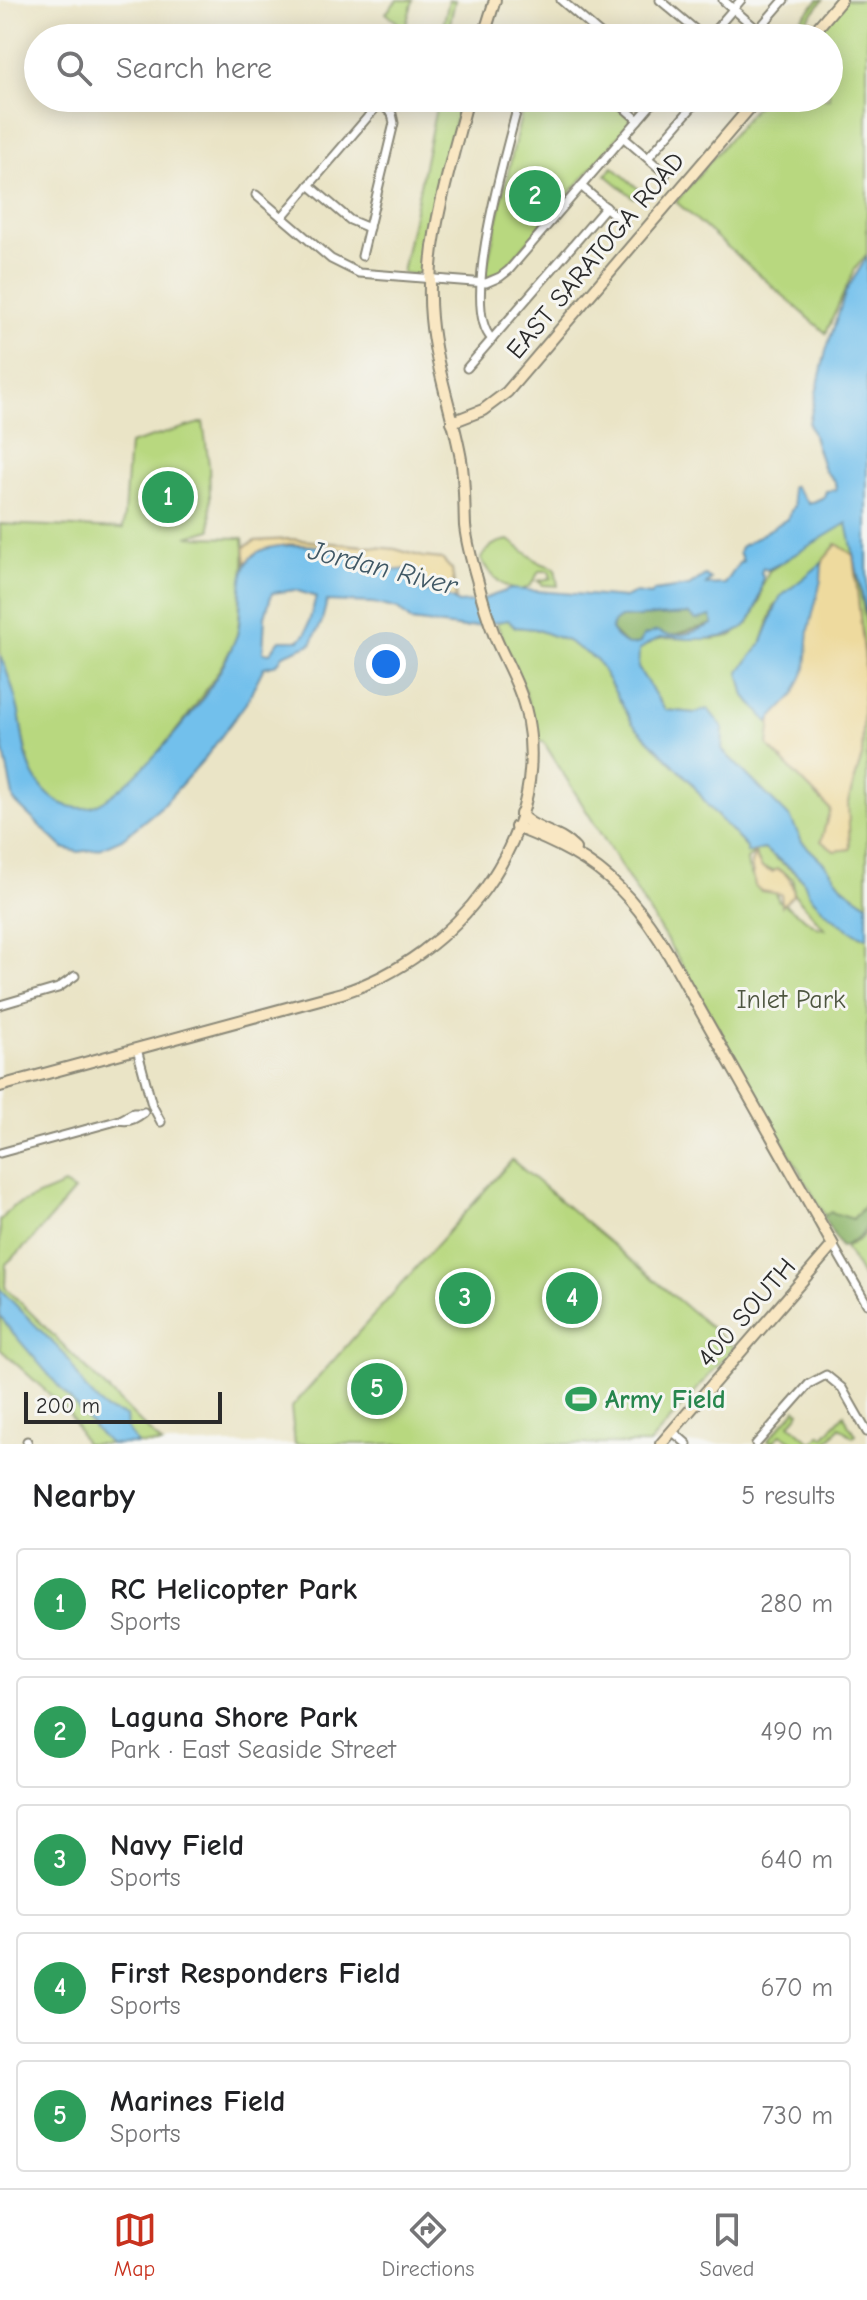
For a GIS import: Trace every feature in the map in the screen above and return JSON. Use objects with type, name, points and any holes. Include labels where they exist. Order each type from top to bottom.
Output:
[{"type":"main road","points":[[487,24],[495,0]]},
{"type":"main road","points":[[821,24],[841,0]]},
{"type":"main road","points":[[464,494],[441,401],[431,321],[430,279],[436,227],[465,112]]},
{"type":"main road","name":"EAST SARATOGA ROAD","points":[[452,422],[477,413],[507,392],[746,112]]},
{"type":"main road","points":[[0,1086],[342,993],[378,979],[404,966],[444,936],[471,908],[498,868],[521,814],[530,766],[527,719],[518,686],[491,626],[481,595],[466,533],[463,472],[438,365]]},
{"type":"main road","points":[[521,814],[529,823],[564,838],[619,888],[651,929],[833,1245]]},
{"type":"main road","points":[[516,827],[550,840],[584,859]]},
{"type":"main road","name":"400 SOUTH","points":[[668,1439],[833,1245]]},
{"type":"street","points":[[561,0],[589,24]]},
{"type":"street","points":[[660,0],[690,24]]},
{"type":"street","points":[[723,0],[751,24]]},
{"type":"street","points":[[720,24],[741,0]]},
{"type":"street","points":[[763,24],[784,0]]},
{"type":"street","points":[[282,217],[372,112]]},
{"type":"street","points":[[362,256],[394,123],[391,112]]},
{"type":"street","points":[[492,339],[484,328],[481,283],[490,218],[516,112]]},
{"type":"street","points":[[629,112],[638,120]]},
{"type":"street","points":[[256,195],[331,259],[346,268],[373,276],[481,283],[495,280],[509,270],[645,112]]},
{"type":"street","points":[[648,158],[688,112]]},
{"type":"street","points":[[623,137],[666,174]]},
{"type":"street","points":[[309,185],[350,220],[369,228]]},
{"type":"street","points":[[581,186],[624,223]]},
{"type":"street","points":[[467,368],[606,207]]},
{"type":"street","points":[[0,1005],[58,988],[75,976]]},
{"type":"street","points":[[137,1049],[154,1109],[161,1122]]},
{"type":"street","points":[[0,1153],[154,1109]]},
{"type":"street","points":[[833,1245],[867,1304]]},
{"type":"street","points":[[756,1444],[809,1384],[826,1375],[842,1388],[867,1432]]},
{"type":"street","points":[[668,1439],[687,1444]]},
{"type":"green space","points":[[397,0],[413,0],[406,24],[399,24],[386,13]]},
{"type":"green space","points":[[449,0],[455,0],[450,24],[443,24]]},
{"type":"green space","points":[[818,0],[823,0],[803,24],[797,24]]},
{"type":"green space","points":[[844,0],[867,0],[867,254],[854,270],[826,333],[676,202],[751,112],[843,112],[843,24],[824,24]]},
{"type":"green space","points":[[435,112],[457,112],[422,276],[402,273]]},
{"type":"green space","points":[[522,112],[624,112],[633,120],[502,272],[484,278]]},
{"type":"green space","points":[[613,167],[641,191],[634,198],[606,175]]},
{"type":"green space","points":[[203,422],[209,465],[211,530],[187,537],[243,538],[244,568],[237,634],[229,653],[195,706],[149,762],[104,802],[85,809],[65,805],[47,794],[34,775],[26,754],[16,702],[1,658],[0,524],[123,529],[129,444]]},
{"type":"green space","points":[[848,523],[867,629],[867,904],[844,888],[802,842],[791,819],[722,750],[723,728],[695,713],[665,710],[638,668],[638,650],[659,638],[713,639],[731,636],[749,623],[760,602],[769,571]],"holes":[[[836,544],[853,555],[865,662],[862,756],[848,802],[830,809],[768,746],[771,724],[745,696],[739,672],[761,644],[775,604],[822,563]]]},
{"type":"green space","points":[[509,540],[540,563],[555,568],[558,586],[543,585],[538,581],[551,578],[549,571],[539,571],[532,584],[521,590],[514,590],[494,577],[481,559],[492,545]]},
{"type":"green space","points":[[689,614],[711,616],[713,624],[633,646],[626,645],[611,630],[620,618]]},
{"type":"green space","name":"Inlet Park","points":[[508,620],[515,627],[535,629],[567,641],[597,660],[633,724],[691,782],[709,807],[747,848],[747,853],[754,854],[747,859],[749,871],[756,881],[776,892],[778,900],[817,927],[825,929],[794,894],[793,879],[785,873],[762,868],[755,854],[757,850],[764,849],[795,873],[860,936],[867,938],[867,1203],[837,1237],[689,976],[543,741],[537,743],[525,691],[496,622]]},
{"type":"green space","points":[[512,1160],[734,1347],[649,1444],[295,1444],[291,1408]]},
{"type":"green space","points":[[64,1185],[74,1191],[31,1241],[6,1264],[5,1287],[162,1444],[85,1444],[69,1412],[0,1349],[0,1221],[12,1207]]},
{"type":"green space","points":[[867,1203],[864,1232],[841,1247],[823,1217],[831,1212],[853,1219]]},
{"type":"green space","points":[[867,1231],[867,1285],[845,1247]]},
{"type":"green space","points":[[796,1409],[800,1412],[790,1424],[812,1443],[821,1434],[824,1437],[844,1414],[856,1434],[853,1437],[840,1427],[825,1444],[796,1444],[781,1434],[772,1443],[768,1440]]},
{"type":"sand","points":[[290,539],[395,549],[442,559],[452,570],[456,600],[415,588],[411,577],[379,569],[347,551],[289,544],[258,552],[246,563],[244,547],[255,541]]},
{"type":"sand","points":[[837,544],[853,555],[865,661],[862,756],[848,802],[850,849],[834,851],[821,841],[830,809],[768,746],[771,719],[824,559]]},
{"type":"sand","points":[[754,854],[762,868],[772,872],[778,869],[789,879],[794,894],[782,906],[781,894],[761,891],[755,886],[751,864]]},
{"type":"water","points":[[867,257],[867,619],[847,523],[777,565],[767,570],[763,568],[757,606],[745,626],[736,632],[709,639],[658,639],[639,650],[638,668],[665,710],[695,713],[708,709],[723,728],[722,750],[791,819],[802,842],[844,888],[867,904],[867,938],[826,912],[812,898],[799,876],[780,860],[764,849],[747,853],[747,848],[709,807],[691,782],[633,724],[597,660],[567,641],[535,629],[515,627],[508,620],[465,628],[411,621],[398,609],[373,603],[327,601],[311,644],[283,655],[277,664],[264,667],[246,703],[205,758],[162,806],[122,839],[99,849],[78,852],[63,848],[14,801],[0,732],[0,655],[19,713],[28,762],[39,784],[55,800],[68,806],[84,808],[96,805],[128,782],[162,748],[210,688],[237,635],[244,570],[248,561],[263,550],[287,545],[315,546],[350,553],[385,569],[411,568],[415,588],[458,603],[475,602],[511,589],[625,598],[635,593],[651,595],[654,591],[689,586],[705,575],[711,579],[706,585],[725,584],[743,561],[739,552],[741,547],[787,519],[794,505],[791,488],[794,486],[809,504],[824,497],[826,491],[836,490],[835,482],[824,470],[809,423],[826,351],[846,291]],"holes":[[[295,590],[316,597],[306,633],[300,640],[280,640],[270,653],[263,652],[265,616],[272,593]],[[689,614],[696,620],[711,616],[713,624],[678,635],[657,631],[643,636],[640,643],[631,645],[620,641],[611,630],[620,618]]]},
{"type":"water","points":[[822,563],[809,630],[806,668],[794,695],[768,722],[745,696],[739,672],[761,644],[780,597]]},
{"type":"water","points":[[0,1289],[66,1356],[85,1388],[101,1405],[106,1410],[126,1416],[127,1428],[137,1444],[110,1444],[102,1437],[7,1326],[0,1315]]},
{"type":"place","name":"Laguna Shore Park","points":[[535,196]]},
{"type":"place","name":"RC Helicopter Park","points":[[168,497]]},
{"type":"place","name":"Navy Field","points":[[465,1298]]},
{"type":"place","name":"First Responders Field","points":[[572,1298]]},
{"type":"place","name":"Marines Field","points":[[377,1389]]},
{"type":"place","name":"Army Field","points":[[581,1399]]},
{"type":"water label","name":"Jordan River","points":[[383,567]]}]
